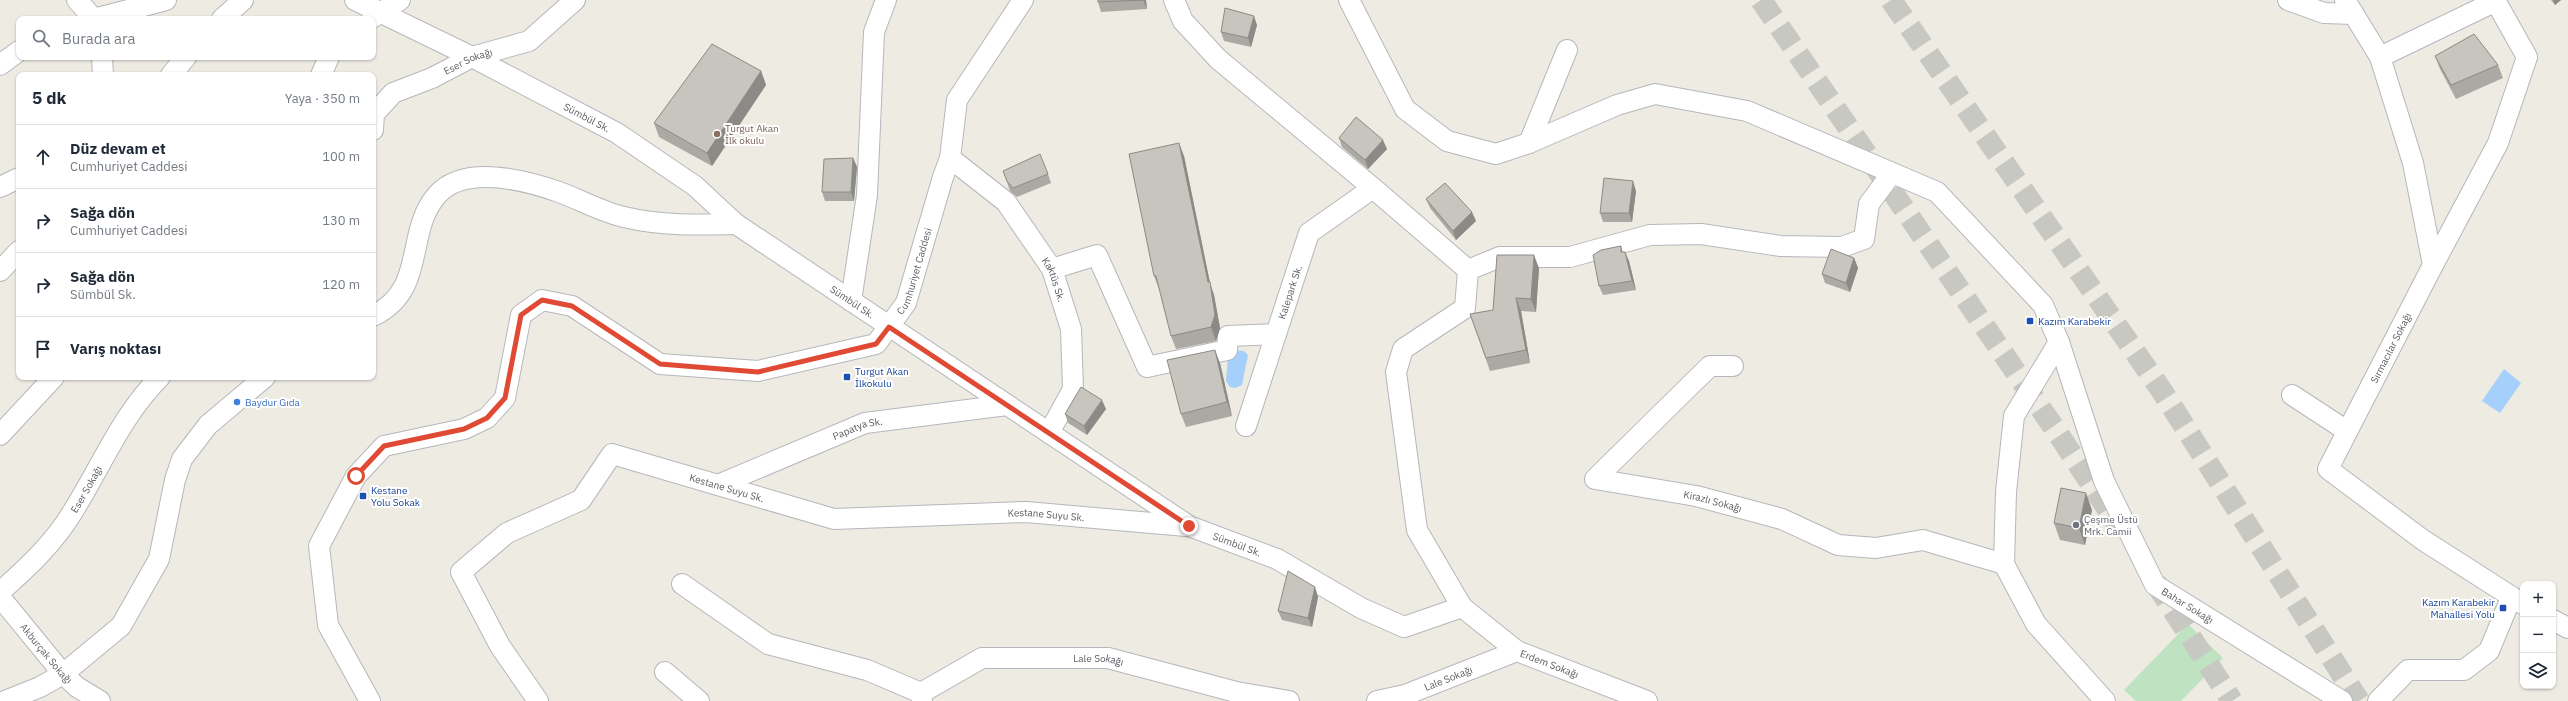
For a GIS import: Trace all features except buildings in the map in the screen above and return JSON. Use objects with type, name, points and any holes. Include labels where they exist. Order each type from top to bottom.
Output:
[{"type":"street","points":[[77,0],[91,16]]},
{"type":"street","points":[[97,16],[114,0]]},
{"type":"street","points":[[105,16],[166,0]]},
{"type":"street","points":[[225,16],[244,0]]},
{"type":"street","name":"Sümbül Sk.","points":[[355,0],[376,15],[472,57],[617,133],[695,186],[736,224],[1189,526],[1277,560],[1361,608],[1404,627],[1462,607]]},
{"type":"street","points":[[376,15],[400,0]]},
{"type":"street","name":"Eser Sokağı","points":[[376,112],[393,93],[432,78],[472,57],[529,41],[575,0]]},
{"type":"street","points":[[851,301],[867,195],[874,32],[886,0]]},
{"type":"street","name":"Cumhuriyet Caddesi","points":[[370,701],[328,625],[320,546],[356,476],[384,446],[464,429],[487,418],[505,398],[521,315],[542,300],[572,306],[660,364],[758,372],[876,344],[906,303],[950,158],[957,100],[1023,0]]},
{"type":"street","points":[[1174,0],[1183,21],[1218,59],[1373,188],[1468,270]]},
{"type":"street","name":"Bahar Sokağı","points":[[1349,0],[1405,109],[1446,141],[1496,154],[1529,143],[1617,104],[1655,94],[1746,111],[1937,192],[2043,305],[2059,342],[2104,481],[2155,586],[2342,701]]},
{"type":"street","points":[[2288,0],[2324,13],[2350,7],[2380,57],[2414,163],[2433,265]]},
{"type":"street","points":[[2380,57],[2495,1]]},
{"type":"street","name":"Sırmacılar Sokağı","points":[[2495,1],[2527,57],[2498,143],[2433,265],[2328,469],[2423,540],[2517,601]]},
{"type":"street","points":[[1529,143],[1567,50]]},
{"type":"street","points":[[0,65],[16,53]]},
{"type":"street","points":[[102,60],[103,72]]},
{"type":"street","points":[[174,72],[184,60]]},
{"type":"street","points":[[322,72],[328,60]]},
{"type":"street","name":"Kaktüs Sk.","points":[[950,158],[1006,202],[1052,269],[1071,329],[1073,389],[1049,433]]},
{"type":"street","points":[[1468,270],[1500,257],[1570,257],[1650,235],[1701,234],[1782,246],[1842,247],[1864,239],[1868,204],[1892,173]]},
{"type":"street","points":[[376,315],[386,310],[409,281],[425,216],[436,196],[450,184],[468,178],[502,177],[558,192],[624,217],[678,225],[736,224]]},
{"type":"street","points":[[0,187],[16,179]]},
{"type":"street","name":"Kalepark Sk.","points":[[1246,426],[1309,233],[1373,188]]},
{"type":"street","points":[[0,271],[16,254]]},
{"type":"street","points":[[1052,269],[1097,255],[1147,367],[1227,350],[1228,336],[1276,334]]},
{"type":"street","points":[[1462,607],[1416,530],[1396,372],[1403,349],[1465,308],[1468,270]]},
{"type":"street","points":[[2059,342],[2014,416],[2006,492],[2004,564],[2036,624],[2105,701]]},
{"type":"street","name":"Kirazlı Sokağı","points":[[1733,366],[1710,366],[1595,479],[1696,496],[1782,519],[1838,545],[1876,548],[1923,540],[2004,564]]},
{"type":"street","points":[[0,434],[51,380]]},
{"type":"street","name":"Eser Sokağı","points":[[0,592],[39,557],[67,520],[116,433],[158,380]]},
{"type":"street","points":[[5,701],[40,687],[63,674],[121,626],[159,559],[175,480],[182,459],[208,425],[262,380]]},
{"type":"street","points":[[2292,395],[2348,431]]},
{"type":"street","name":"Papatya Sk.","points":[[718,485],[865,423],[1007,405]]},
{"type":"street","name":"Kestane Suyu Sk.","points":[[538,701],[500,646],[461,572],[507,533],[581,500],[612,454],[834,520],[1026,512],[1189,526]]},
{"type":"street","points":[[682,584],[768,644],[867,670],[921,697]]},
{"type":"street","name":"Akburçak Sokağı","points":[[0,597],[63,674],[76,687],[100,701]]},
{"type":"street","points":[[2378,701],[2408,670],[2464,670],[2489,651],[2517,601]]},
{"type":"street","name":"Erdem Sokağı","points":[[1462,607],[1517,651],[1647,701]]},
{"type":"street","points":[[2556,622],[2568,628]]},
{"type":"street","name":"Lale Sokağı","points":[[1377,701],[1405,695],[1517,651]]},
{"type":"street","name":"Lale Sokağı","points":[[921,697],[982,658],[1108,658],[1236,692],[1289,701]]},
{"type":"street","points":[[665,672],[699,701]]},
{"type":"green space","points":[[2188,624],[2223,658],[2181,701],[2136,701],[2124,690]]},
{"type":"water","points":[[1235,350],[1244,351],[1248,355],[1242,385],[1235,388],[1230,387],[1226,381],[1228,358]]},
{"type":"water","points":[[2504,369],[2521,383],[2500,413],[2482,401]]},
{"type":"tunnel","points":[[1761,0],[2063,441],[2120,528]]},
{"type":"tunnel","points":[[1891,0],[2162,391],[2359,701]]},
{"type":"tunnel","points":[[2155,582],[2232,701]]},
{"type":"place","name":"Turgut Akan İlk okulu","points":[[717,134]]},
{"type":"place","name":"Kazım Karabekir","points":[[2030,321]]},
{"type":"place","name":"Turgut Akan İlkokulu","points":[[847,377]]},
{"type":"place","name":"Baydur Gıda","points":[[237,402]]},
{"type":"place","name":"Kestane Yolu Sokak","points":[[363,496]]},
{"type":"place","name":"Çeşme Üstü Mrk. Camii","points":[[2076,525]]},
{"type":"place","name":"Kazım Karabekir Mahallesi Yolu","points":[[2503,608]]},
{"type":"route","points":[[356,476],[384,446],[464,429],[487,418],[505,398],[510,363],[521,315],[542,300],[572,306],[660,364],[758,372],[876,344],[889,327],[1189,526]]}]
